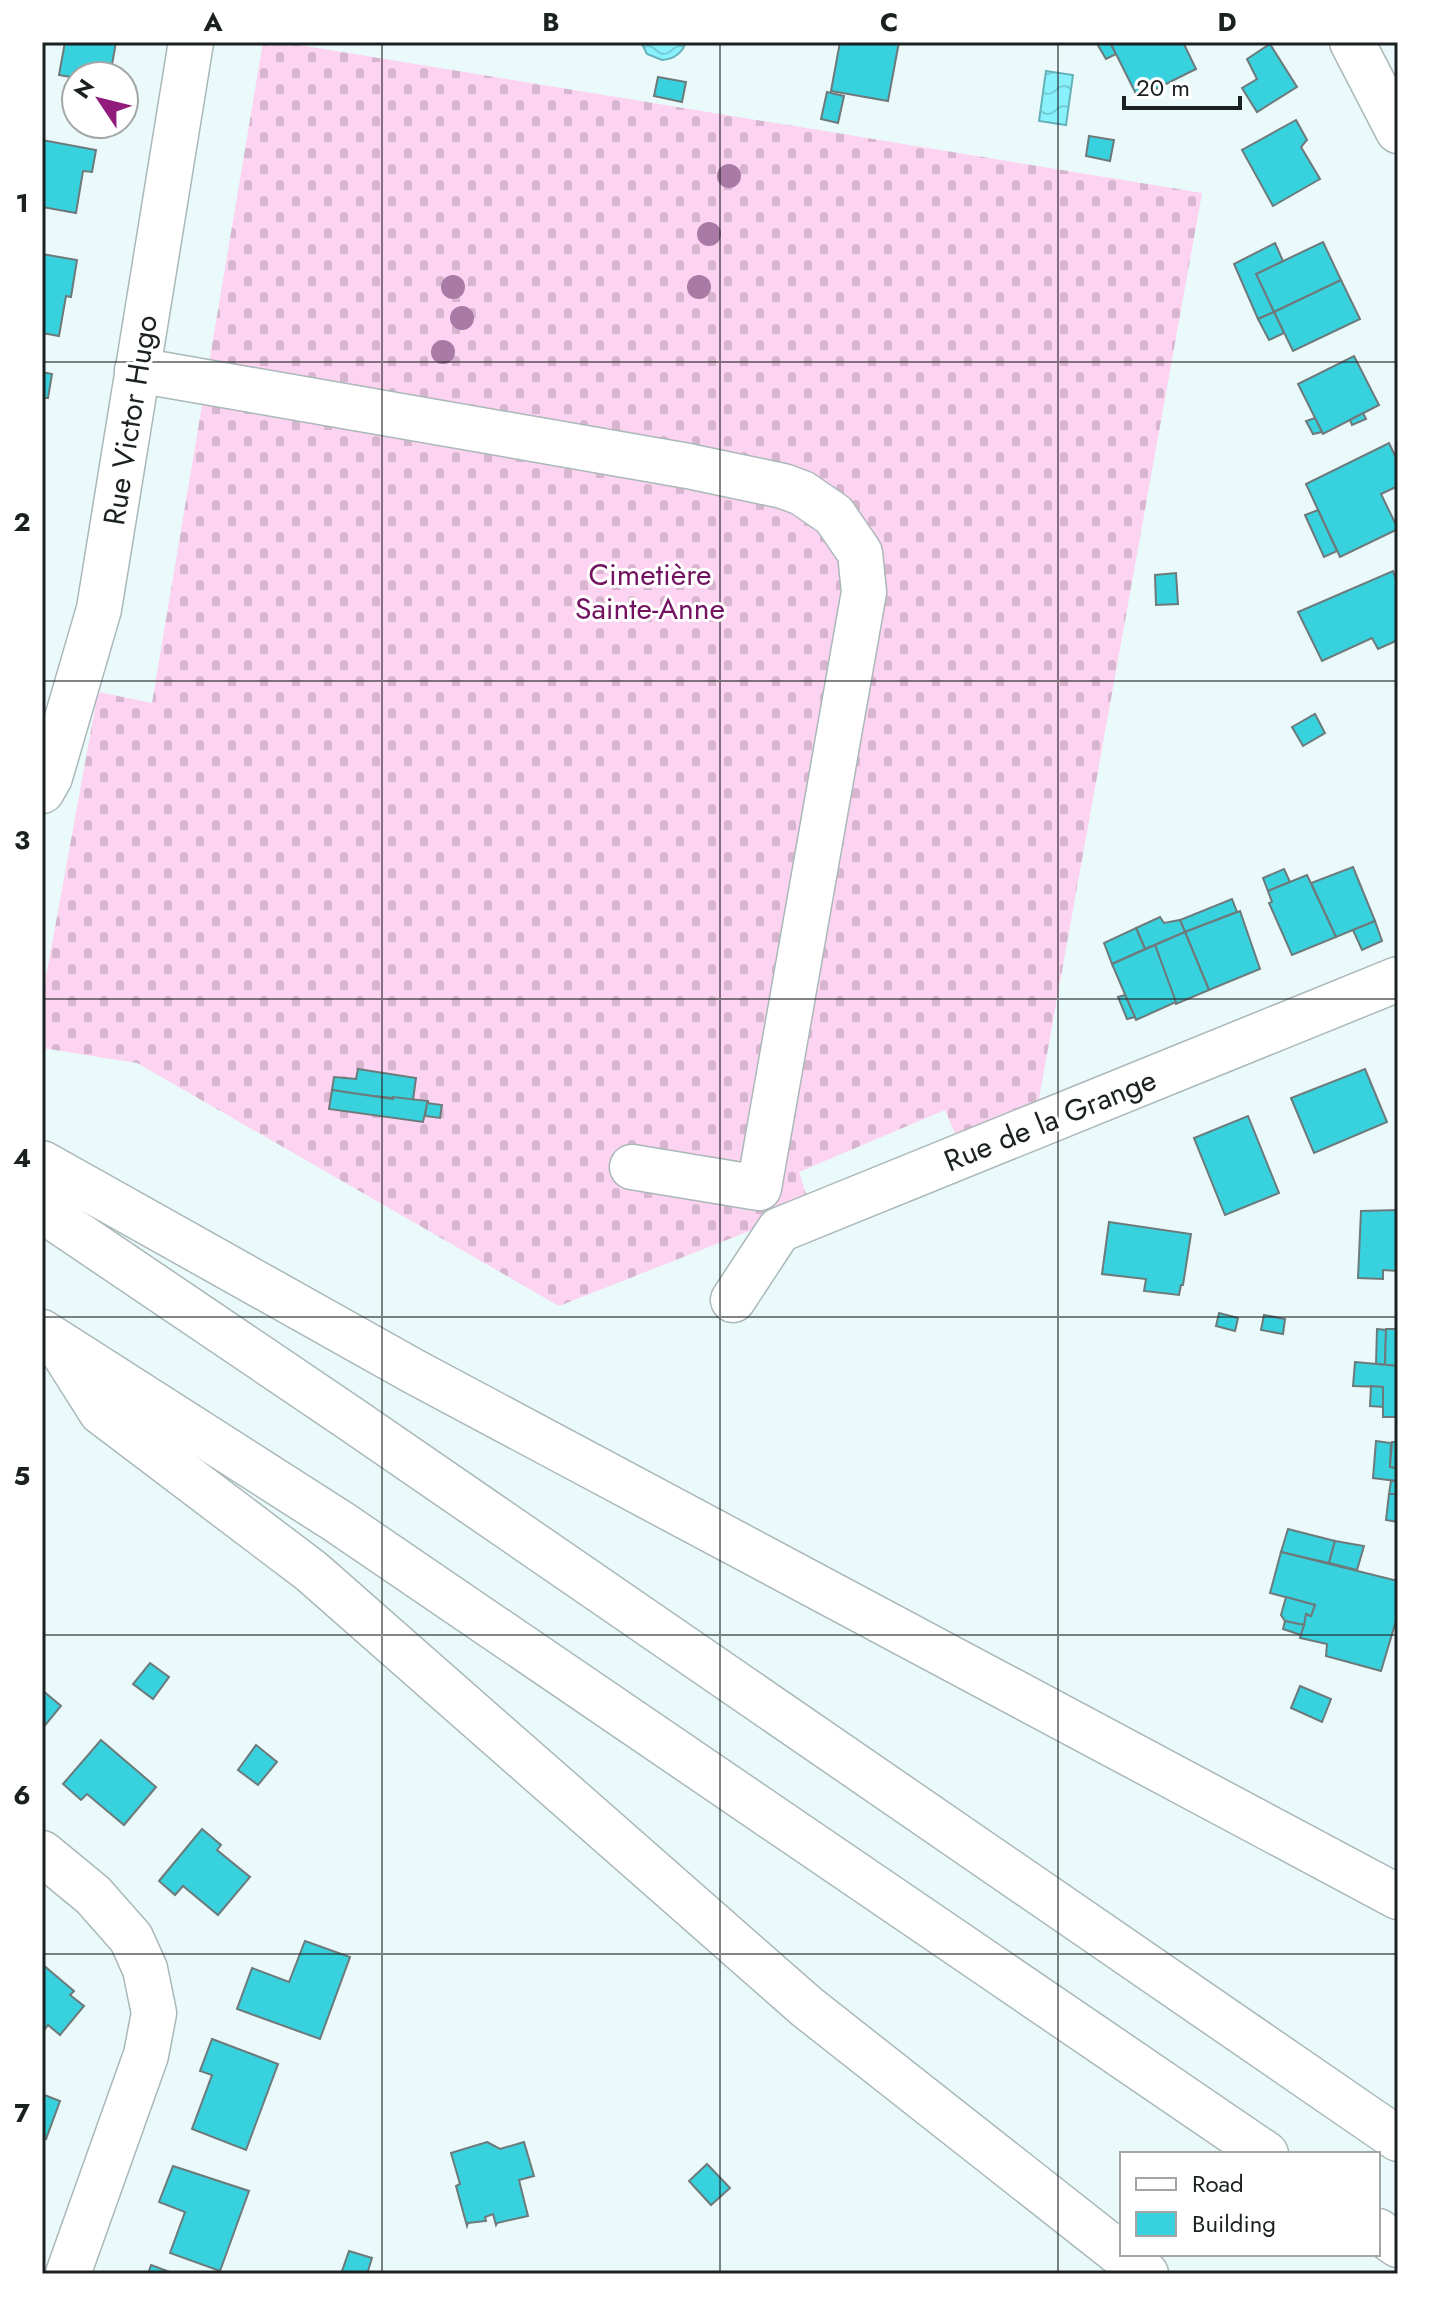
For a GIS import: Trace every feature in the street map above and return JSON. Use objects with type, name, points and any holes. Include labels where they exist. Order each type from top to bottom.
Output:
[{"type":"main road","name":"Rue Victor Hugo","points":[[42,791],[50,777],[99,609],[191,42]]},
{"type":"main road","points":[[1352,42],[1398,131]]},
{"type":"main road","points":[[137,370],[715,471],[783,486],[802,493],[834,515],[860,553],[864,592],[759,1188],[779,1230],[733,1300]]},
{"type":"main road","name":"Rue de la Grange","points":[[779,1230],[1398,979]]},
{"type":"main road","points":[[42,1163],[413,1371],[1398,1896]]},
{"type":"main road","points":[[632,1167],[759,1188]]},
{"type":"main road","points":[[42,1210],[1398,2139]]},
{"type":"main road","points":[[49,1336],[339,1522],[1263,2152]]},
{"type":"main road","points":[[49,1336],[101,1412],[311,1571],[807,2007],[1120,2254]]},
{"type":"main road","points":[[42,1853],[93,1895],[131,1938],[148,1978],[154,2013],[146,2055],[68,2274]]},
{"type":"main road","points":[[1380,2232],[1398,2245]]},
{"type":"main road","points":[[1123,2256],[1146,2274]]},
{"type":"green space","name":"Cimetière Sainte-Anne","points":[[263,42],[281,42],[1202,193],[1038,1104],[956,1136],[945,1110],[799,1172],[810,1207],[559,1306],[137,1063],[42,1048],[42,999],[98,692],[152,703]]},
{"type":"water","points":[[641,42],[686,42],[677,55],[662,60],[647,54]]},
{"type":"water","points":[[1046,71],[1073,75],[1066,125],[1039,121]]},
{"type":"building","points":[[65,42],[116,42],[113,60],[62,60]]},
{"type":"building","points":[[840,42],[899,42],[888,101],[831,91]]},
{"type":"building","points":[[1096,42],[1110,42],[1116,54],[1106,59]]},
{"type":"building","points":[[1110,42],[1183,42],[1196,69],[1138,98]]},
{"type":"building","points":[[1270,44],[1297,87],[1257,112],[1242,88],[1257,79],[1247,59]]},
{"type":"building","points":[[658,77],[686,82],[682,102],[654,96]]},
{"type":"building","points":[[827,92],[844,96],[838,123],[821,119]]},
{"type":"building","points":[[1296,120],[1307,140],[1301,147],[1320,179],[1273,206],[1242,150]]},
{"type":"building","points":[[1089,136],[1114,140],[1110,161],[1086,156]]},
{"type":"building","points":[[42,140],[96,150],[92,172],[83,171],[76,213],[42,207]]},
{"type":"building","points":[[1323,242],[1341,280],[1274,312],[1256,274]]},
{"type":"building","points":[[1275,243],[1283,261],[1256,274],[1274,312],[1258,319],[1234,264]]},
{"type":"building","points":[[42,254],[77,260],[71,297],[66,296],[59,336],[42,333]]},
{"type":"building","points":[[1341,280],[1360,319],[1293,351],[1274,312]]},
{"type":"building","points":[[1274,312],[1284,333],[1269,340],[1258,319]]},
{"type":"building","points":[[1354,356],[1379,405],[1323,434],[1298,384]]},
{"type":"building","points":[[42,372],[52,374],[48,398],[42,398]]},
{"type":"building","points":[[1363,413],[1366,419],[1352,425],[1350,420]]},
{"type":"building","points":[[1315,418],[1322,432],[1313,434],[1306,421]]},
{"type":"building","points":[[1389,443],[1398,462],[1398,486],[1381,494],[1398,529],[1340,557],[1306,484]]},
{"type":"building","points":[[1318,510],[1337,551],[1324,557],[1305,515]]},
{"type":"building","points":[[1393,571],[1398,585],[1398,640],[1378,649],[1372,638],[1322,661],[1298,612]]},
{"type":"building","points":[[1176,573],[1178,604],[1156,605],[1155,575]]},
{"type":"building","points":[[1315,714],[1325,733],[1303,746],[1292,727]]},
{"type":"building","points":[[1353,867],[1375,921],[1336,937],[1311,883]]},
{"type":"building","points":[[1284,869],[1290,882],[1268,891],[1263,878]]},
{"type":"building","points":[[1307,875],[1336,937],[1292,955],[1269,903],[1272,902],[1268,891]]},
{"type":"building","points":[[1232,899],[1237,912],[1185,932],[1180,920]]},
{"type":"building","points":[[1240,911],[1260,969],[1209,990],[1185,932]]},
{"type":"building","points":[[1160,917],[1164,923],[1180,920],[1185,932],[1145,949],[1136,928]]},
{"type":"building","points":[[1375,921],[1382,941],[1362,950],[1353,930]]},
{"type":"building","points":[[1136,928],[1145,949],[1112,964],[1104,943]]},
{"type":"building","points":[[1185,932],[1209,990],[1176,1004],[1155,945]]},
{"type":"building","points":[[1155,945],[1176,1002],[1136,1020],[1112,964]]},
{"type":"building","points":[[1125,995],[1135,1017],[1127,1019],[1118,997]]},
{"type":"building","points":[[358,1069],[416,1078],[413,1100],[332,1090],[334,1077],[356,1079]]},
{"type":"building","points":[[1365,1069],[1387,1122],[1314,1153],[1291,1098]]},
{"type":"building","points":[[332,1090],[428,1101],[423,1122],[329,1109]]},
{"type":"building","points":[[427,1103],[442,1105],[440,1118],[425,1116]]},
{"type":"building","points":[[1248,1116],[1279,1193],[1225,1215],[1194,1138]]},
{"type":"building","points":[[1398,1210],[1398,1271],[1383,1270],[1383,1279],[1358,1278],[1361,1211]]},
{"type":"building","points":[[1109,1222],[1191,1234],[1179,1295],[1144,1291],[1146,1279],[1102,1274]]},
{"type":"building","points":[[1219,1313],[1238,1318],[1235,1331],[1216,1326]]},
{"type":"building","points":[[1264,1315],[1285,1319],[1283,1334],[1261,1330]]},
{"type":"building","points":[[1377,1329],[1386,1330],[1385,1365],[1376,1364]]},
{"type":"building","points":[[1386,1329],[1398,1329],[1398,1366],[1385,1365]]},
{"type":"building","points":[[1355,1362],[1398,1366],[1398,1417],[1383,1417],[1383,1387],[1353,1386]]},
{"type":"building","points":[[1371,1386],[1383,1387],[1383,1407],[1370,1406]]},
{"type":"building","points":[[1376,1441],[1391,1443],[1390,1467],[1398,1468],[1398,1481],[1373,1478]]},
{"type":"building","points":[[1392,1442],[1398,1442],[1398,1468],[1390,1467]]},
{"type":"building","points":[[1391,1481],[1398,1481],[1398,1494],[1389,1494]]},
{"type":"building","points":[[1389,1494],[1398,1494],[1398,1522],[1386,1520]]},
{"type":"building","points":[[1288,1529],[1335,1541],[1329,1563],[1281,1552]]},
{"type":"building","points":[[1335,1541],[1364,1546],[1357,1570],[1329,1563]]},
{"type":"building","points":[[1281,1552],[1398,1581],[1398,1614],[1381,1671],[1326,1656],[1327,1644],[1300,1638],[1306,1614],[1311,1616],[1315,1605],[1270,1593]]},
{"type":"building","points":[[1286,1597],[1315,1605],[1311,1616],[1306,1614],[1304,1625],[1285,1621],[1281,1615]]},
{"type":"building","points":[[1285,1621],[1304,1625],[1301,1635],[1283,1629]]},
{"type":"building","points":[[150,1663],[169,1677],[153,1699],[133,1684]]},
{"type":"building","points":[[1300,1686],[1331,1699],[1322,1722],[1291,1708]]},
{"type":"building","points":[[42,1690],[61,1706],[42,1729]]},
{"type":"building","points":[[101,1740],[156,1787],[124,1825],[87,1794],[81,1800],[63,1784]]},
{"type":"building","points":[[256,1745],[277,1762],[258,1785],[238,1770]]},
{"type":"building","points":[[202,1829],[221,1845],[217,1850],[250,1877],[218,1915],[183,1886],[175,1895],[159,1881]]},
{"type":"building","points":[[305,1941],[350,1957],[320,2039],[237,2009],[252,1968],[289,1982]]},
{"type":"building","points":[[42,1964],[74,1991],[70,1995],[84,2006],[60,2035],[48,2025],[45,2029],[42,2027]]},
{"type":"building","points":[[212,2039],[278,2064],[246,2150],[192,2129],[212,2075],[200,2071]]},
{"type":"building","points":[[42,2094],[60,2101],[46,2139],[42,2138]]},
{"type":"building","points":[[487,2142],[500,2149],[524,2142],[534,2176],[519,2180],[528,2216],[496,2225],[493,2214],[485,2217],[486,2221],[468,2223],[467,2226],[451,2153]]},
{"type":"building","points":[[707,2164],[730,2188],[711,2205],[689,2181]]},
{"type":"building","points":[[173,2166],[249,2191],[220,2271],[170,2253],[185,2212],[159,2202]]},
{"type":"building","points":[[349,2251],[372,2258],[367,2274],[341,2274]]},
{"type":"building","points":[[151,2265],[175,2274],[148,2274]]}]
